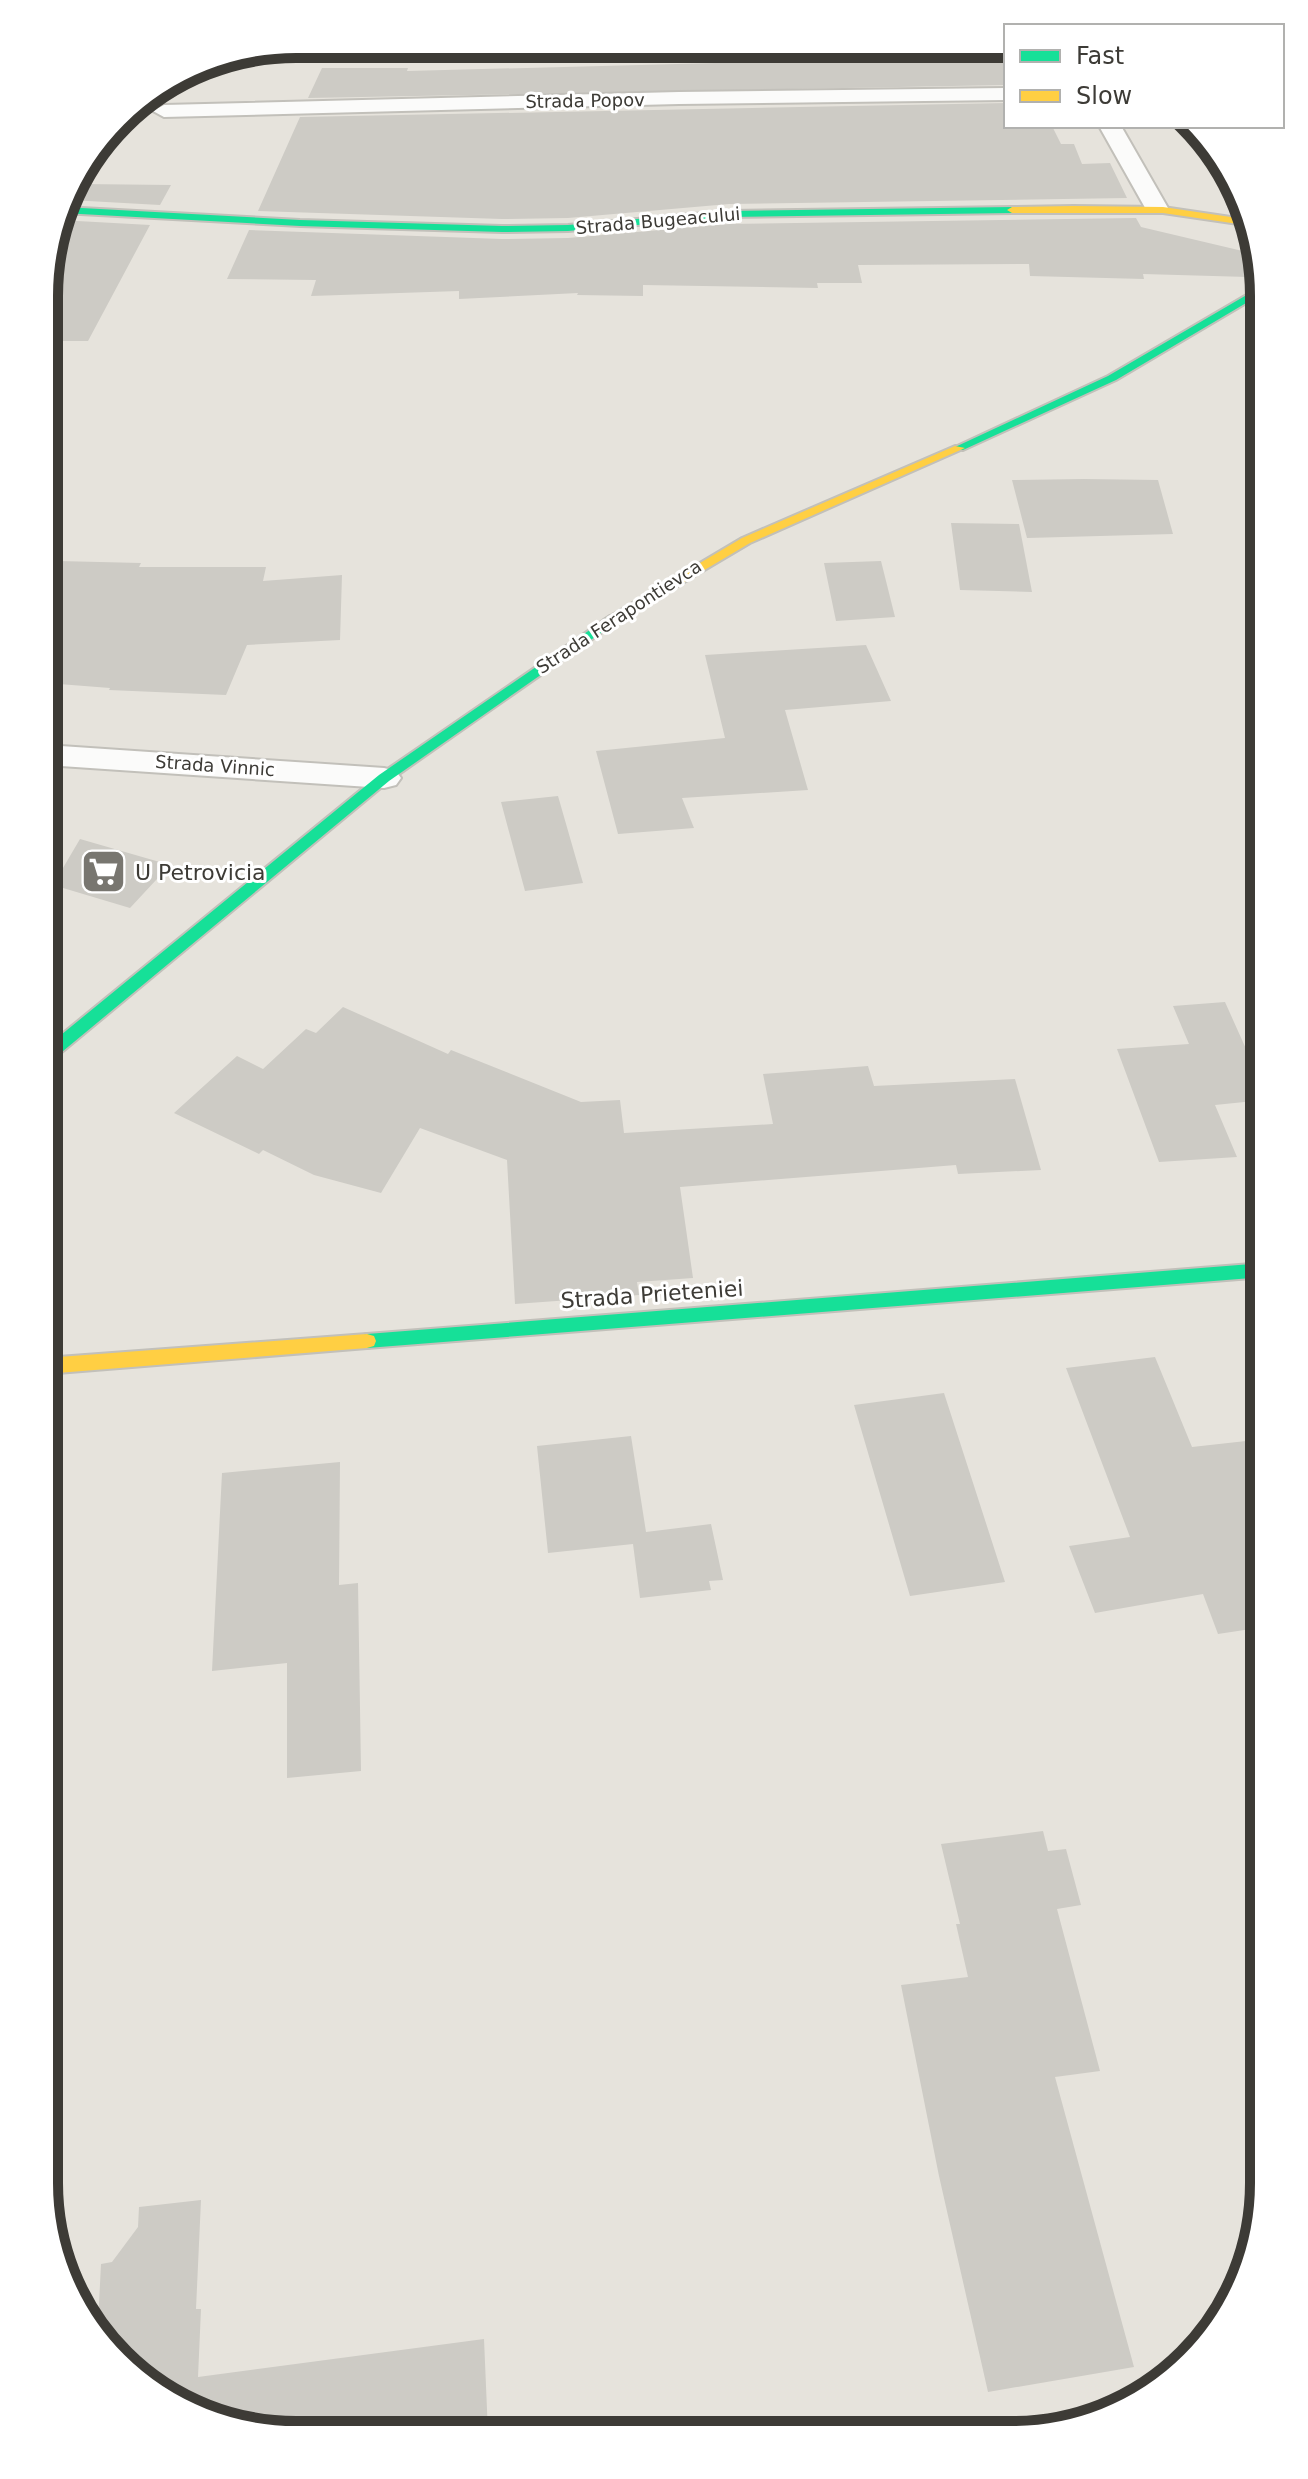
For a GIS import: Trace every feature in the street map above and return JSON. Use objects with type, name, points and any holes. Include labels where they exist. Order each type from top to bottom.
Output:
[{"type":"street","name":"Strada Popov","points":[[164,111],[679,98],[1004,94]]},
{"type":"street","points":[[1111,128],[1156,208]]},
{"type":"street","name":"Strada Bugeacului","points":[[74,211],[300,223],[514,229],[580,227],[729,214],[1156,208],[1211,213],[1237,219]]},
{"type":"street","name":"Strada Ferapontievca","points":[[58,1046],[384,778],[592,631],[710,560],[792,518],[881,484],[1112,378],[1250,297]]},
{"type":"street","name":"Strada Vinnic","points":[[58,756],[384,778]]},
{"type":"street","name":"Strada Prieteniei","points":[[58,1365],[1249,1271]]},
{"type":"building","points":[[713,58],[1004,60],[1004,85],[308,98],[322,68],[408,68],[407,71],[715,63]]},
{"type":"building","points":[[1004,103],[1004,128],[1053,128],[1061,144],[1074,144],[1082,164],[1110,163],[1127,198],[729,204],[568,218],[502,219],[258,211],[300,117]]},
{"type":"building","points":[[86,184],[171,185],[160,205],[78,200]]},
{"type":"building","points":[[1136,218],[1141,227],[1245,252],[1248,275],[1143,274],[1144,279],[1030,276],[1029,264],[858,265],[862,283],[817,283],[818,288],[643,285],[643,296],[578,293],[459,299],[459,291],[311,296],[316,280],[227,279],[249,230],[502,239],[568,238],[729,224]]},
{"type":"building","points":[[71,221],[150,225],[88,341],[58,341],[60,265]]},
{"type":"building","points":[[1012,480],[1158,480],[1173,534],[1027,538]]},
{"type":"building","points":[[951,523],[1019,524],[1032,592],[960,590]]},
{"type":"building","points":[[58,561],[141,563],[139,567],[266,567],[263,581],[342,575],[340,640],[247,645],[226,695],[58,684]]},
{"type":"building","points":[[881,561],[895,617],[836,621],[824,563]]},
{"type":"building","points":[[866,645],[891,701],[785,710],[808,790],[682,798],[694,828],[618,834],[596,751],[725,738],[705,655]]},
{"type":"building","points":[[558,796],[583,883],[525,891],[501,802]]},
{"type":"building","points":[[80,839],[170,865],[130,908],[58,886],[58,876]]},
{"type":"building","points":[[1225,1002],[1250,1057],[1250,1101],[1215,1105],[1237,1157],[1159,1162],[1117,1049],[1189,1044],[1173,1006]]},
{"type":"building","points":[[343,1007],[448,1054],[451,1050],[581,1102],[620,1100],[624,1133],[773,1124],[763,1074],[868,1066],[874,1086],[1015,1079],[1041,1170],[958,1174],[956,1165],[680,1187],[693,1278],[637,1282],[639,1295],[515,1304],[507,1160],[420,1128],[381,1193],[314,1175],[263,1150],[259,1154],[174,1113],[237,1056],[263,1069],[306,1029],[316,1033]]},
{"type":"building","points":[[1155,1357],[1192,1447],[1249,1441],[1249,1629],[1218,1634],[1203,1594],[1095,1613],[1069,1546],[1130,1537],[1066,1368]]},
{"type":"building","points":[[944,1393],[1005,1582],[910,1596],[854,1405]]},
{"type":"building","points":[[631,1436],[646,1532],[711,1524],[723,1580],[709,1581],[711,1590],[640,1598],[633,1544],[548,1553],[537,1446]]},
{"type":"building","points":[[340,1462],[339,1585],[358,1583],[361,1771],[287,1778],[287,1663],[212,1671],[222,1473]]},
{"type":"building","points":[[1043,1831],[1048,1851],[1066,1849],[1081,1905],[1057,1909],[1100,2071],[1055,2077],[1134,2367],[988,2392],[939,2176],[901,1985],[968,1977],[956,1924],[960,1924],[941,1844]]},
{"type":"building","points":[[201,2200],[196,2309],[201,2309],[198,2377],[484,2339],[487,2421],[265,2419],[205,2403],[164,2381],[139,2362],[98,2316],[101,2264],[112,2262],[138,2227],[139,2207]]},
{"type":"traffic: fast","points":[[74,211],[300,223],[502,229],[568,228],[729,214],[1012,210]]},
{"type":"traffic: fast","points":[[959,448],[1112,378],[1250,297]]},
{"type":"traffic: fast","points":[[58,1046],[384,778],[610,620]]},
{"type":"traffic: fast","points":[[367,1341],[1249,1271]]},
{"type":"traffic: slow","points":[[1012,210],[1163,210],[1237,220]]},
{"type":"traffic: slow","points":[[610,620],[746,540],[959,448]]},
{"type":"traffic: slow","points":[[58,1365],[367,1341]]},
{"type":"place","name":"U Petrovicia","points":[[104,872]]}]
